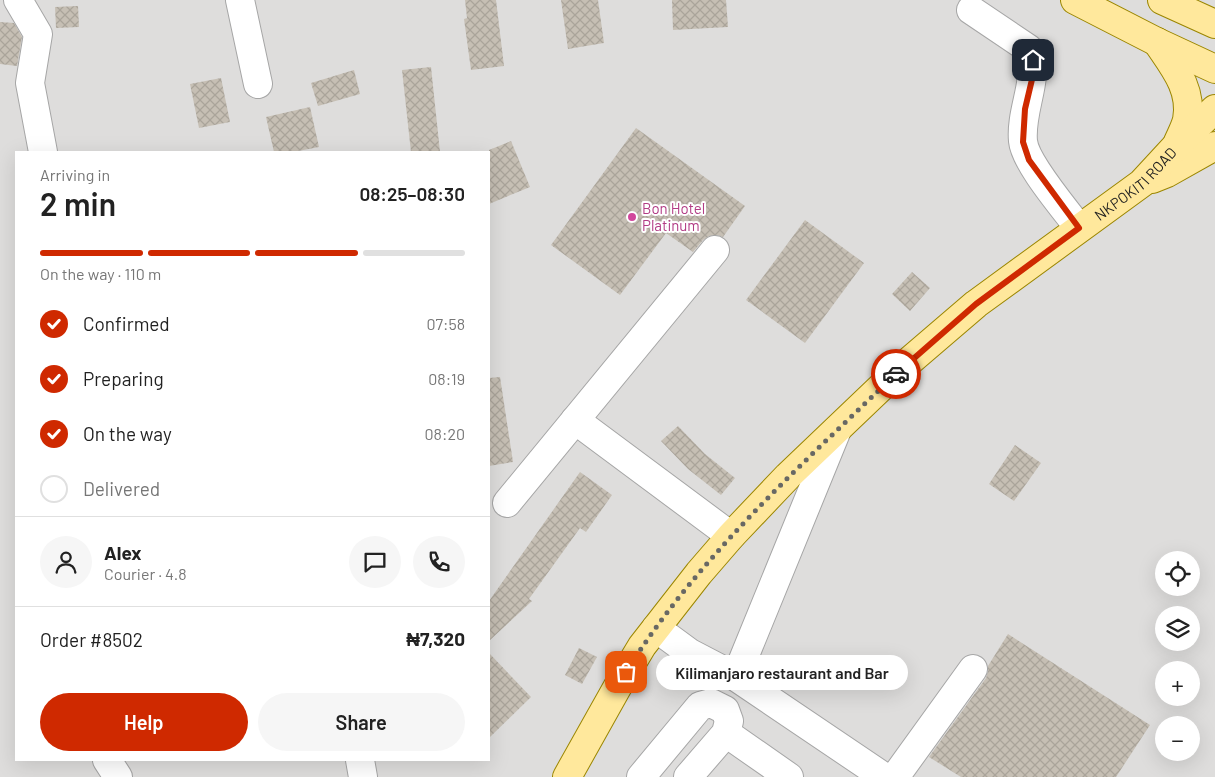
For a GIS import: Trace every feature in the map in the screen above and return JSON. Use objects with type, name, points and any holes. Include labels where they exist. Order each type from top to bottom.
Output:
[{"type":"main road","points":[[1075,0],[1215,69]]},
{"type":"main road","points":[[1162,0],[1215,24]]},
{"type":"main road","points":[[1157,42],[1181,78],[1189,104],[1187,122],[1178,144]]},
{"type":"main road","name":"NKPOKITI ROAD","points":[[567,777],[642,646],[699,573],[788,476],[899,370],[976,304],[1142,183],[1178,144],[1215,109]]},
{"type":"main road","points":[[1142,183],[1167,173],[1215,146]]},
{"type":"street","points":[[18,0],[38,34],[30,83],[43,151]]},
{"type":"street","points":[[240,0],[258,84]]},
{"type":"street","points":[[971,10],[1029,49],[1034,71],[1025,109],[1023,142],[1029,160],[1079,228]]},
{"type":"street","points":[[507,503],[715,250]]},
{"type":"street","points":[[575,420],[731,536]]},
{"type":"street","points":[[736,677],[837,430]]},
{"type":"street","points":[[656,628],[690,653],[736,677],[884,777]]},
{"type":"street","points":[[895,777],[973,669]]},
{"type":"street","points":[[641,777],[700,706],[711,704],[725,710],[730,720],[726,733],[688,777]]},
{"type":"street","points":[[726,733],[789,777]]},
{"type":"street","points":[[109,761],[118,777]]},
{"type":"street","points":[[360,761],[363,777]]},
{"type":"shaded area","points":[[0,0],[1215,0],[1215,777],[0,777]]},
{"type":"building","points":[[465,0],[496,0],[504,66],[471,70],[464,19],[467,18]]},
{"type":"building","points":[[561,0],[598,0],[604,43],[568,49]]},
{"type":"building","points":[[672,0],[726,0],[728,27],[673,30]]},
{"type":"building","points":[[78,6],[79,27],[56,28],[55,7]]},
{"type":"building","points":[[0,22],[14,23],[22,37],[17,66],[0,64]]},
{"type":"building","points":[[431,67],[440,151],[411,151],[402,70]]},
{"type":"building","points":[[354,70],[360,94],[318,106],[311,83]]},
{"type":"building","points":[[221,78],[230,122],[199,128],[190,84]]},
{"type":"building","points":[[310,107],[319,147],[298,151],[274,151],[266,117]]},
{"type":"building","points":[[636,128],[745,206],[723,237],[717,235],[709,236],[693,252],[666,233],[620,295],[551,245]]},
{"type":"building","points":[[511,141],[530,187],[490,204],[489,150]]},
{"type":"building","points":[[805,220],[864,263],[805,343],[746,300]]},
{"type":"building","points":[[912,272],[930,288],[910,311],[892,294]]},
{"type":"building","points":[[500,377],[513,462],[490,466],[490,378]]},
{"type":"building","points":[[678,426],[705,454],[735,478],[721,495],[688,469],[661,441]]},
{"type":"building","points":[[1015,445],[1041,463],[1014,501],[989,484]]},
{"type":"building","points":[[580,472],[612,495],[586,532],[580,528],[529,599],[532,601],[490,640],[490,600]]},
{"type":"building","points":[[1008,634],[1150,725],[1116,777],[961,777],[929,757],[986,678],[988,666]]},
{"type":"building","points":[[579,648],[597,657],[582,684],[565,675]]},
{"type":"building","points":[[490,654],[531,697],[490,737]]},
{"type":"way so far","points":[[626,672],[642,646],[699,573],[731,536],[788,476],[896,374]]},
{"type":"place","name":"Bon Hotel Platinum","points":[[632,217]]},
{"type":"place","name":"Kilimanjaro restaurant and Bar","points":[[626,672]]},
{"type":"route","points":[[896,374],[976,304],[1079,228],[1029,160],[1023,142],[1025,109],[1034,71],[1033,60]]}]
